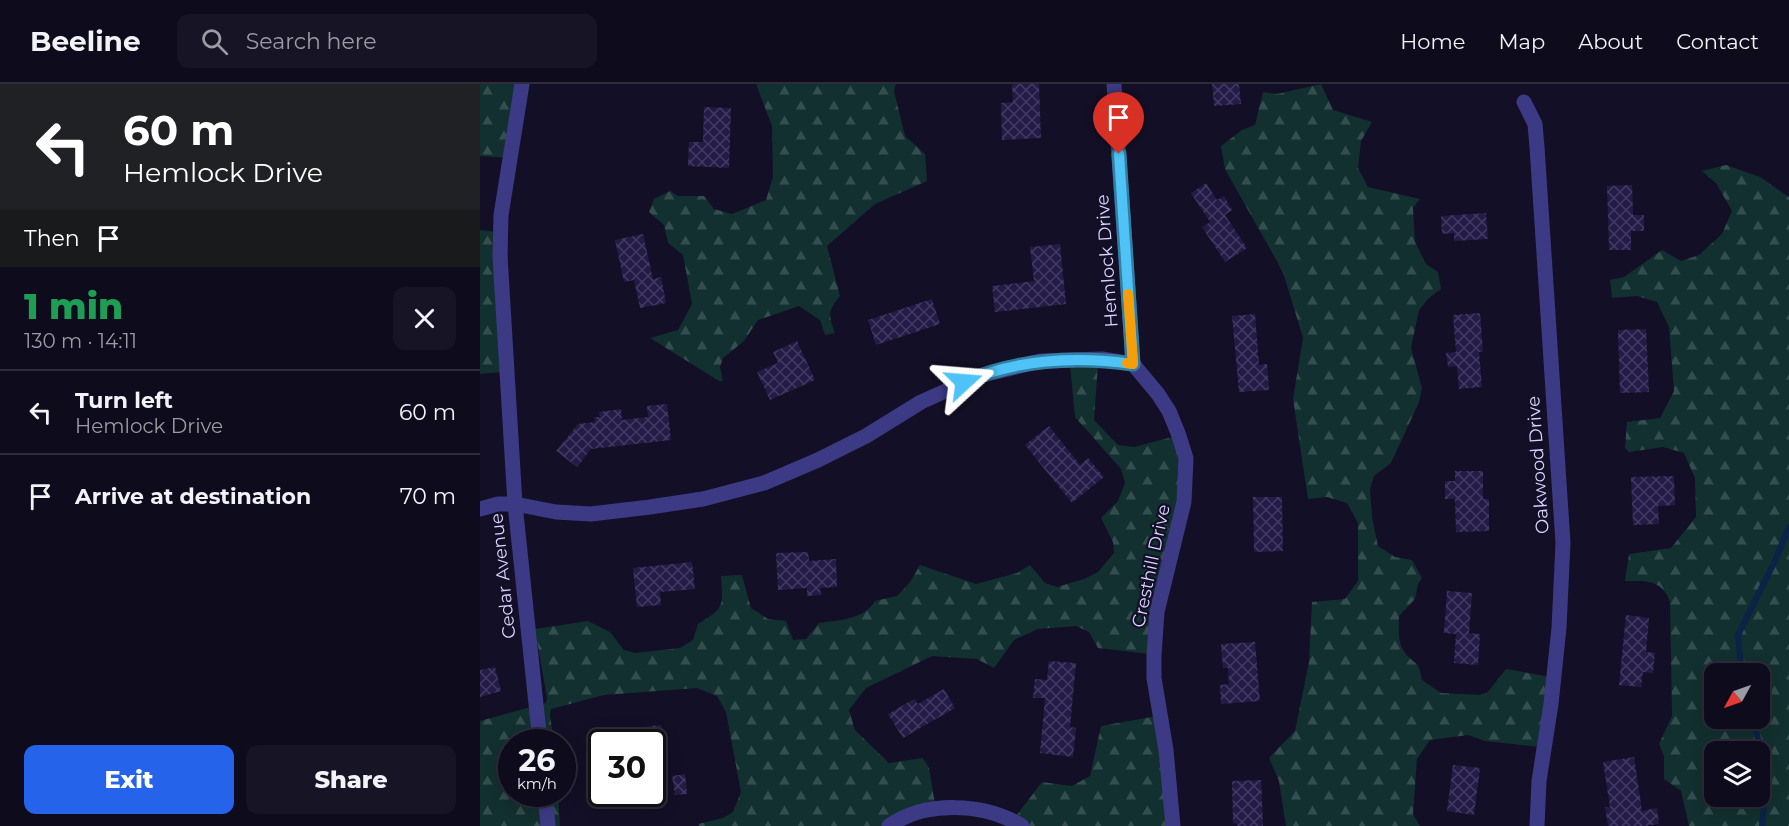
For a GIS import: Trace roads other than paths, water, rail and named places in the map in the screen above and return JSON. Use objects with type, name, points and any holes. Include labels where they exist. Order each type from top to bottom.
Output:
[{"type":"street","name":"Cedar Avenue","points":[[522,84],[501,215],[500,256],[515,504],[539,729]]},
{"type":"street","name":"Hemlock Drive","points":[[1114,84],[1133,364]]},
{"type":"street","name":"Oakwood Drive","points":[[1524,102],[1535,124],[1563,543],[1559,628],[1551,704],[1539,781],[1537,826]]},
{"type":"street","points":[[480,509],[498,504],[515,504],[556,512],[591,514],[703,499],[764,483],[810,464],[866,435],[921,402],[980,376],[1040,361],[1102,359],[1133,364]]},
{"type":"street","name":"Cresthill Drive","points":[[1133,364],[1169,411],[1179,433],[1186,458],[1184,502],[1157,612],[1154,655],[1154,678],[1166,750],[1173,826]]},
{"type":"street","points":[[546,807],[548,826]]},
{"type":"street","points":[[889,826],[907,816],[921,812],[937,809],[962,809],[998,814],[1022,826]]},
{"type":"waterway","points":[[1741,663],[1738,635],[1775,561],[1789,527]]},
{"type":"waterway","points":[[1755,729],[1764,759],[1762,826]]}]
